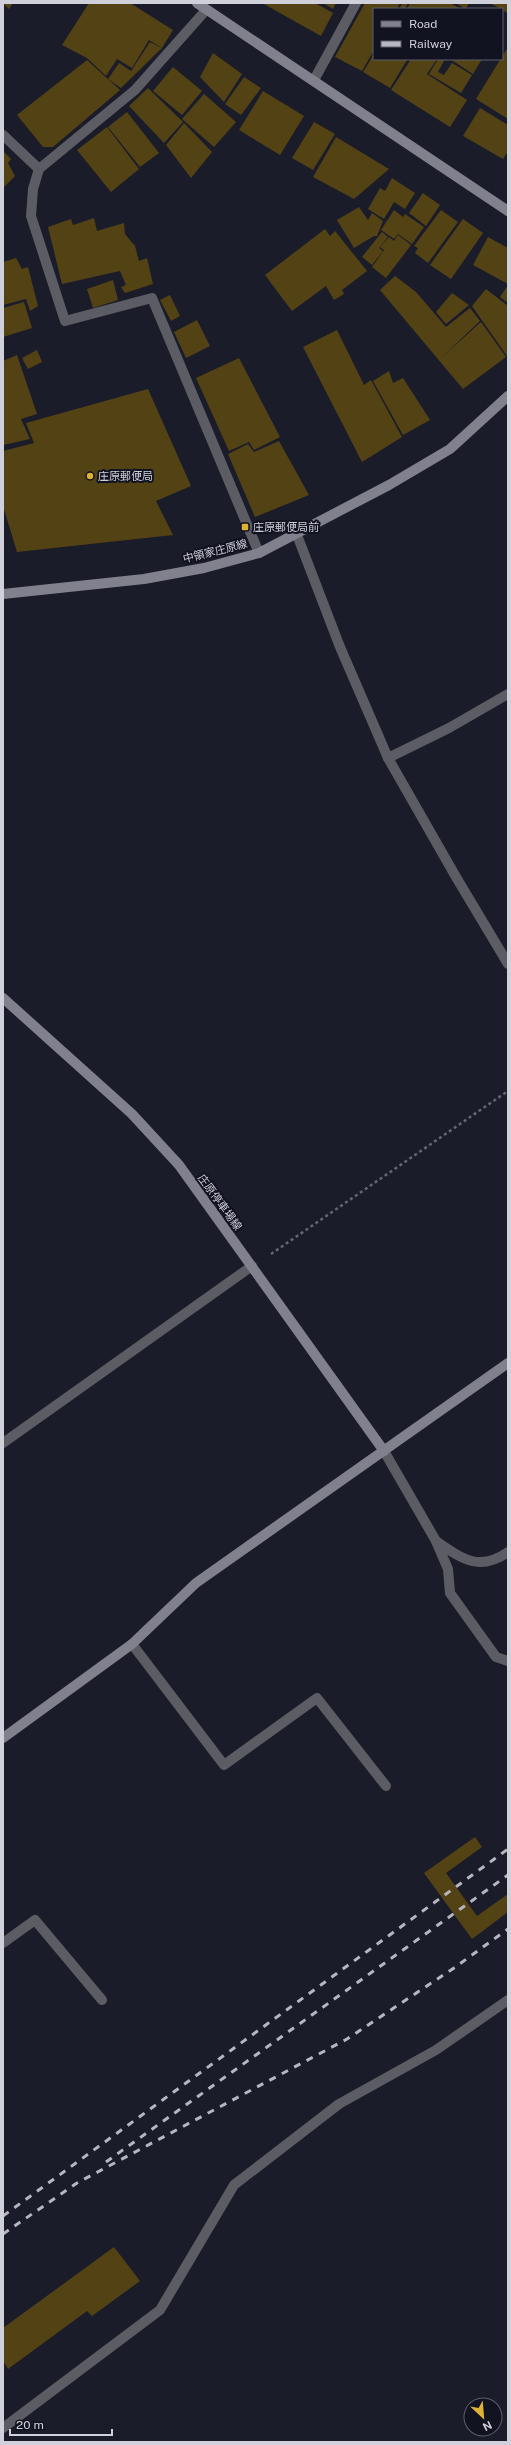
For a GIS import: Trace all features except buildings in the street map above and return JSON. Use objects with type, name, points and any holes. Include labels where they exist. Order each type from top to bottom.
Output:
[{"type":"main road","points":[[197,3],[508,211]]},
{"type":"main road","name":"中領家庄原線","points":[[3,594],[144,579],[204,568],[259,553],[390,485],[450,449],[508,396]]},
{"type":"main road","name":"庄原停車場線","points":[[3,998],[137,1120],[179,1165],[384,1451]]},
{"type":"main road","points":[[3,1738],[132,1644],[196,1583],[508,1363]]},
{"type":"street","points":[[314,80],[356,3]]},
{"type":"street","points":[[206,10],[135,90],[39,168],[33,189],[31,216],[65,321],[152,298],[259,553]]},
{"type":"street","points":[[3,136],[39,168]]},
{"type":"street","points":[[296,535],[340,647],[388,758],[508,964]]},
{"type":"street","points":[[388,758],[449,728],[508,694]]},
{"type":"street","points":[[3,1443],[252,1266]]},
{"type":"street","points":[[384,1451],[436,1541],[448,1569],[450,1593],[496,1657],[508,1661]]},
{"type":"street","points":[[436,1541],[458,1557],[481,1564],[497,1559],[508,1552]]},
{"type":"street","points":[[132,1644],[224,1764],[317,1698],[386,1786]]},
{"type":"street","points":[[3,1943],[35,1920],[102,2000]]},
{"type":"street","points":[[3,2428],[160,2310],[234,2186],[338,2104],[436,2050],[508,2000]]},
{"type":"path","points":[[252,1266],[508,1091]]},
{"type":"railway","points":[[3,2216],[508,1849]]},
{"type":"railway","points":[[106,2162],[508,1875]]},
{"type":"railway","points":[[3,2234],[77,2183],[347,2039],[454,1968],[508,1929]]},
{"type":"place","name":"庄原郵便局","points":[[90,476]]},
{"type":"place","name":"庄原郵便局前","points":[[245,527]]}]
